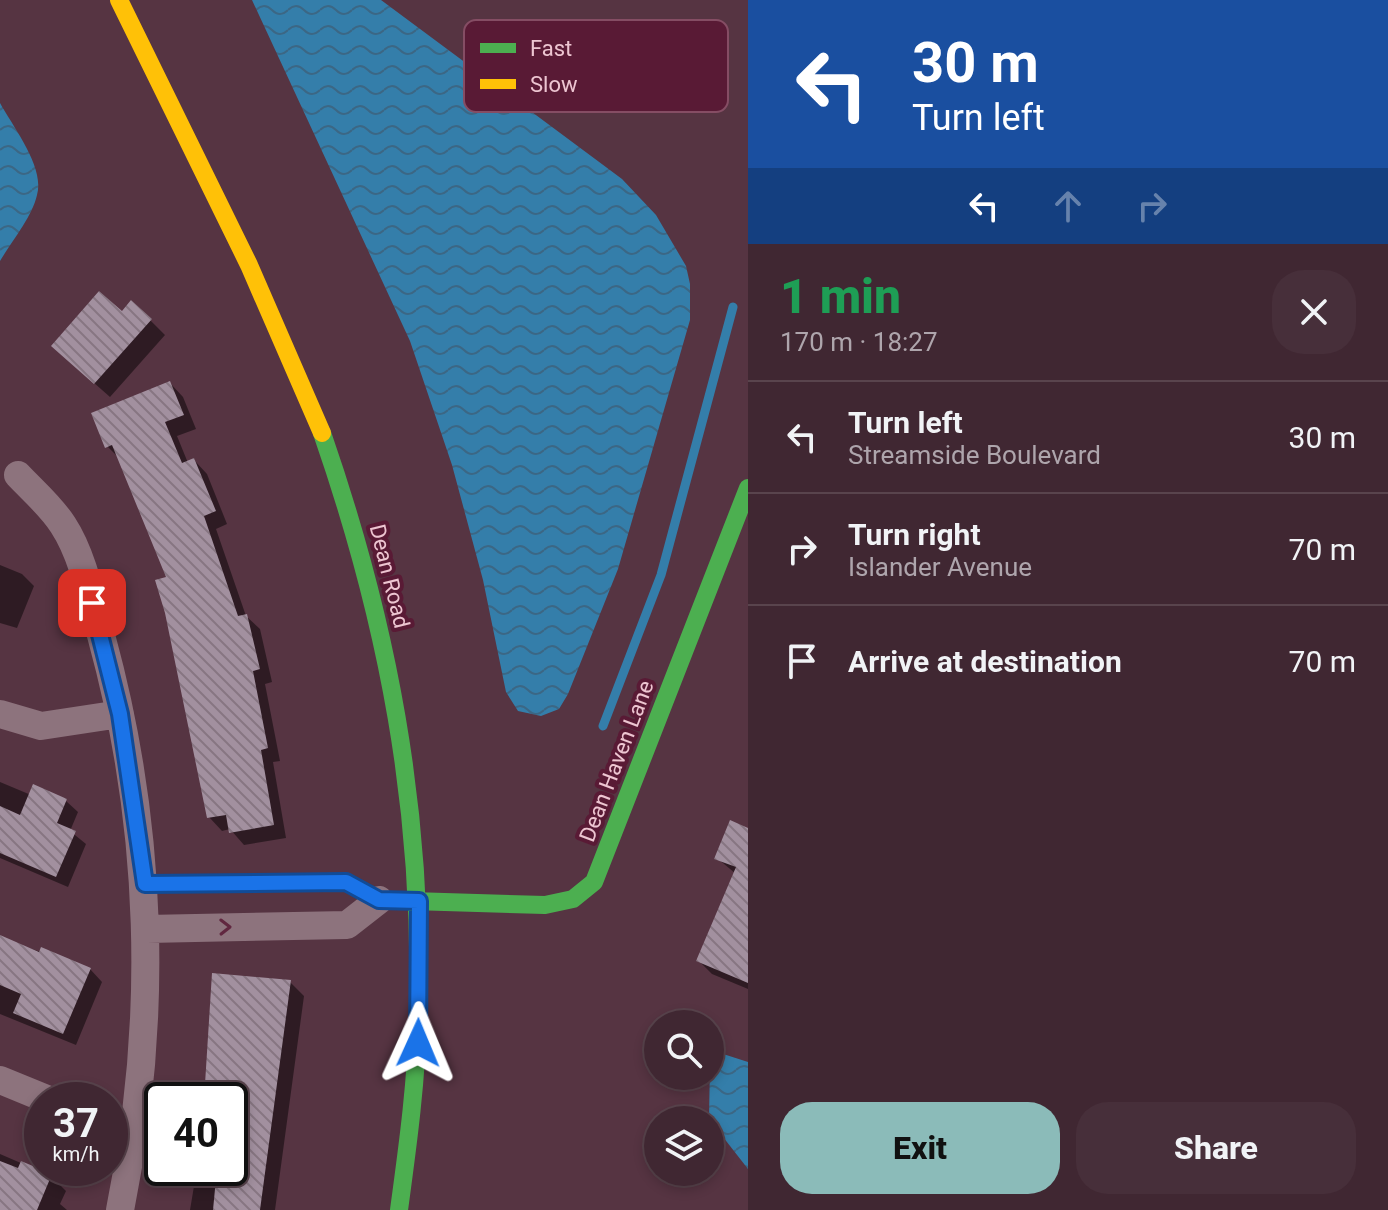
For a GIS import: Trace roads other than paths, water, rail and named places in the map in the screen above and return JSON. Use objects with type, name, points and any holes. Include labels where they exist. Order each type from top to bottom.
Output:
[{"type":"street","name":"Dean Road","points":[[119,0],[320,427],[364,560],[396,706],[414,821],[419,901],[416,1086],[399,1210]]},
{"type":"street","points":[[18,475],[67,532],[97,623],[120,714],[145,884],[147,929],[144,1032],[128,1104]]},
{"type":"street","name":"Dean Haven Lane","points":[[379,900],[545,905],[573,899],[594,882],[748,488]]},
{"type":"street","points":[[0,714],[41,726],[120,714]]},
{"type":"street","points":[[145,884],[346,882],[379,900],[347,925],[147,929]]},
{"type":"street","points":[[0,1080],[24,1090]]},
{"type":"street","points":[[120,1210],[121,1186]]},
{"type":"water","points":[[252,0],[381,0],[464,62],[464,112],[532,112],[622,179],[656,215],[686,266],[690,284],[690,320],[618,569],[568,694],[559,709],[541,716],[518,711],[506,692],[483,580],[452,465],[410,341]]},
{"type":"water","points":[[0,103],[32,160],[38,184],[31,212],[0,261]]},
{"type":"water","points":[[724,1054],[748,1062],[748,1169],[724,1138],[724,1106],[709,1106],[710,1090],[724,1090]]},
{"type":"waterway","points":[[603,726],[661,575],[733,307]]}]
